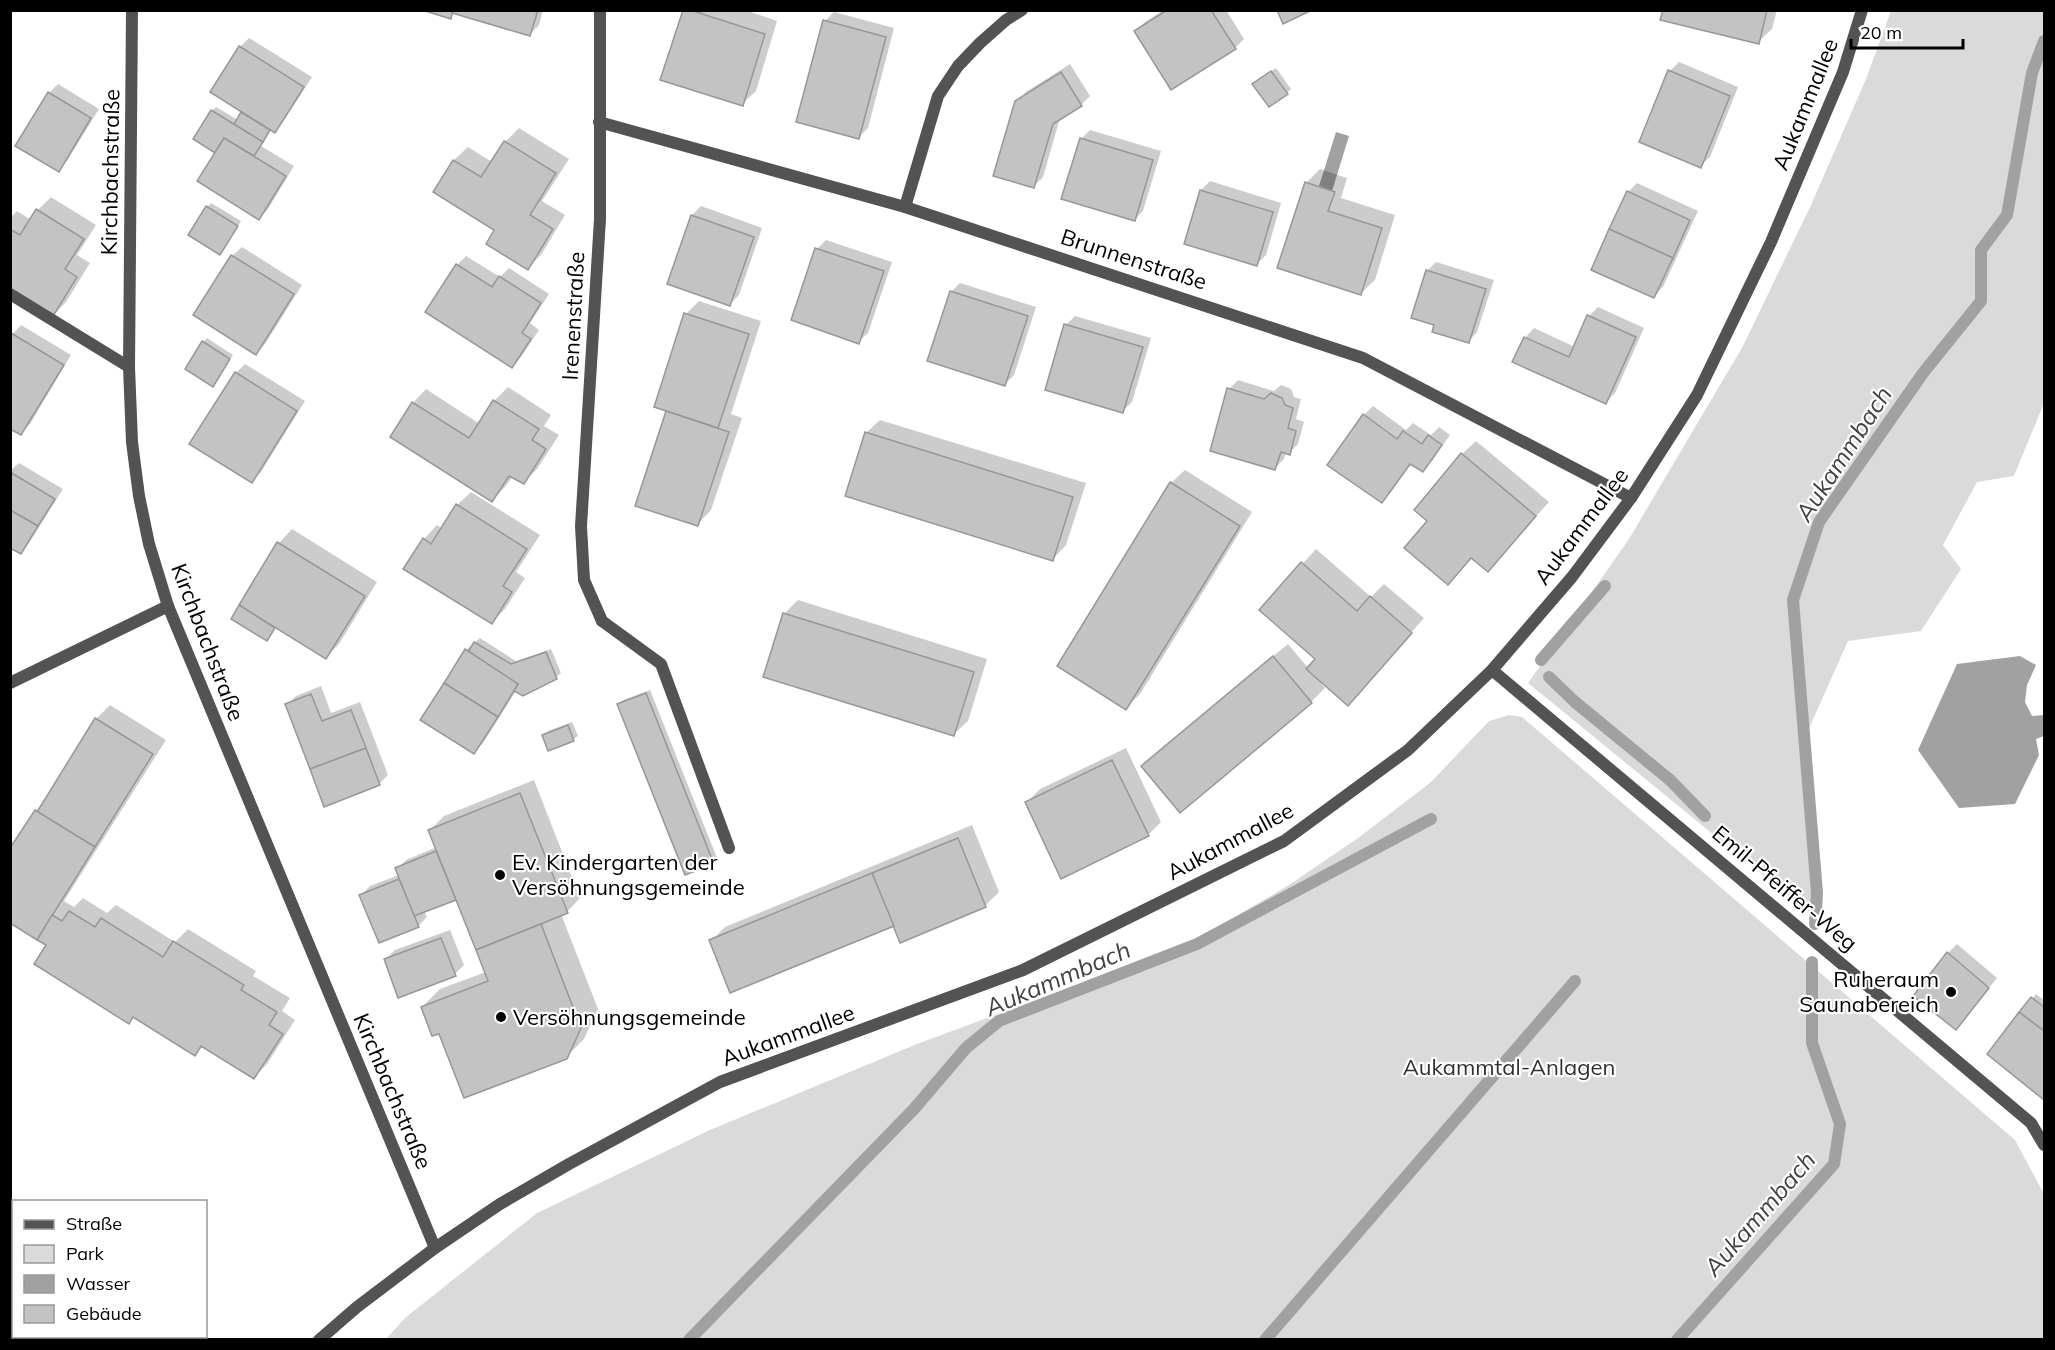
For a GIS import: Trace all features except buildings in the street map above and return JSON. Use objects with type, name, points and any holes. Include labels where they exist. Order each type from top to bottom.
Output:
[{"type":"street","name":"Kirchbachstraße","points":[[132,10],[129,367],[132,442],[138,496],[149,544],[168,606],[435,1248]]},
{"type":"street","name":"Irenenstraße","points":[[600,10],[600,219],[581,526],[584,580],[602,621],[661,664],[729,848]]},
{"type":"street","points":[[905,207],[938,96],[958,66],[980,43],[1006,20],[1022,10]]},
{"type":"street","name":"Aukammallee","points":[[319,1340],[357,1307],[435,1248],[500,1204],[568,1164],[720,1082],[1023,970],[1284,841],[1408,750],[1492,670],[1572,577],[1631,498],[1697,395],[1771,242],[1843,72],[1862,10]]},
{"type":"street","name":"Brunnenstraße","points":[[599,122],[905,207],[1363,358],[1631,498]]},
{"type":"street","points":[[10,294],[129,367]]},
{"type":"street","points":[[10,683],[168,606]]},
{"type":"street","name":"Emil-Pfeiffer-Weg","points":[[1492,670],[2031,1123],[2044,1145]]},
{"type":"green space","points":[[1891,11],[2044,11],[2044,403],[2014,476],[1977,482],[1943,545],[1961,569],[1921,631],[1848,641],[1807,733],[1824,925],[1528,683],[1629,539],[1743,346],[1811,205],[1866,79]]},
{"type":"green space","name":"Aukammtal-Anlagen","points":[[1509,715],[1522,717],[2015,1140],[2044,1194],[2044,1339],[386,1339],[405,1318],[537,1213],[710,1130],[917,1044],[1190,943],[1289,885],[1358,838],[1430,783],[1489,721]]},
{"type":"water","points":[[1336,132],[1349,136],[1332,191],[1319,186]]},
{"type":"water","points":[[2020,656],[2036,665],[2027,685],[2025,702],[2032,716],[2044,715],[2044,736],[2036,739],[2039,755],[2015,804],[1959,808],[1918,750],[1957,664]]},
{"type":"waterway","name":"Aukammbach","points":[[1815,924],[1817,893],[1793,600],[1819,522],[1923,373],[1981,301],[1981,250],[2007,215],[2032,73],[2044,41]]},
{"type":"waterway","name":"Aukammbach","points":[[1541,660],[1605,586]]},
{"type":"waterway","name":"Aukammbach","points":[[1549,677],[1575,702],[1670,780],[1705,816]]},
{"type":"waterway","name":"Aukammbach","points":[[689,1340],[914,1109],[966,1048],[999,1021],[1197,944],[1431,819]]},
{"type":"waterway","name":"Aukammbach","points":[[1677,1340],[1834,1164],[1840,1124],[1812,1043],[1812,962]]},
{"type":"waterway","name":"Aukammbach","points":[[1265,1340],[1575,981]]},
{"type":"place","name":"Ev. Kindergarten der Versöhnungsgemeinde","points":[[500,875]]},
{"type":"place","name":"Ruheraum Saunabereich","points":[[1951,992]]},
{"type":"place","name":"Versöhnungsgemeinde","points":[[501,1017]]}]
